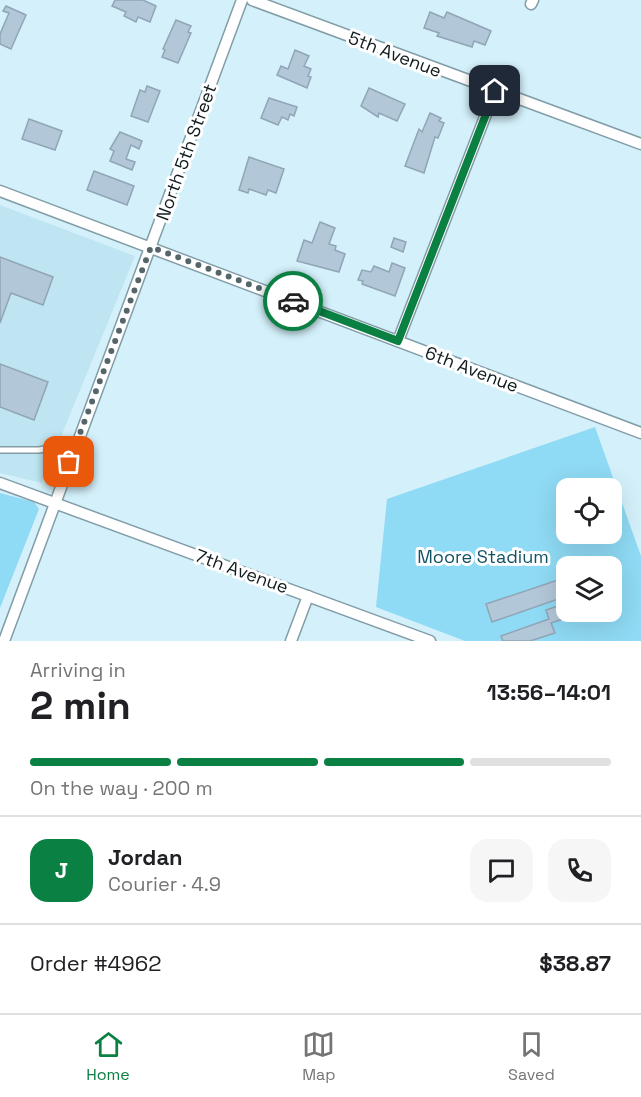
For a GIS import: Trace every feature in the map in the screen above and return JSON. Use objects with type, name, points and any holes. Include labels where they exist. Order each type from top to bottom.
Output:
[{"type":"street","name":"North 5th Street","points":[[4,641],[242,0]]},
{"type":"street","name":"5th Avenue","points":[[252,0],[641,144]]},
{"type":"street","points":[[398,341],[495,91]]},
{"type":"street","name":"6th Avenue","points":[[0,190],[641,433]]},
{"type":"street","name":"7th Avenue","points":[[0,483],[430,641]]},
{"type":"street","points":[[291,641],[308,596]]},
{"type":"lane","points":[[0,450],[39,450],[77,443]]},
{"type":"shaded area","points":[[0,205],[135,256],[42,483],[0,473]]},
{"type":"green space","name":"Moore Stadium","points":[[595,427],[613,478],[556,478],[556,544],[622,544],[622,503],[641,556],[641,641],[465,641],[376,607],[387,499]]},
{"type":"green space","points":[[0,493],[34,502],[39,509],[0,608]]},
{"type":"building","points":[[115,0],[143,0],[156,6],[150,22],[138,17],[136,22],[124,16],[126,12],[112,6]]},
{"type":"building","points":[[6,6],[26,15],[11,49],[0,44],[0,34],[9,13],[3,11]]},
{"type":"building","points":[[430,12],[444,18],[447,12],[491,31],[485,45],[474,41],[472,47],[437,36],[439,33],[424,28]]},
{"type":"building","points":[[176,20],[191,26],[188,32],[191,33],[178,63],[162,57],[165,50],[163,49]]},
{"type":"building","points":[[295,50],[309,56],[304,66],[311,69],[307,88],[277,75],[281,66],[288,69]]},
{"type":"building","points":[[147,86],[160,91],[148,122],[131,116],[140,90],[145,92]]},
{"type":"building","points":[[369,88],[405,104],[397,121],[379,113],[378,117],[361,106]]},
{"type":"building","points":[[269,98],[297,107],[294,116],[290,114],[288,120],[282,117],[278,125],[261,118]]},
{"type":"building","points":[[430,113],[441,118],[439,121],[444,123],[438,138],[435,137],[424,173],[405,166],[419,129],[422,132]]},
{"type":"building","points":[[29,119],[62,131],[55,150],[22,139]]},
{"type":"building","points":[[120,132],[142,141],[139,149],[131,145],[126,159],[135,162],[132,170],[110,161],[114,151],[110,149]]},
{"type":"building","points":[[249,157],[284,169],[276,193],[268,190],[266,195],[249,189],[248,193],[239,190]]},
{"type":"building","points":[[94,171],[134,186],[127,205],[87,190]]},
{"type":"building","points":[[320,222],[335,228],[329,244],[336,246],[335,250],[345,254],[339,272],[297,261],[304,240],[312,243]]},
{"type":"building","points":[[394,238],[406,242],[403,252],[391,247]]},
{"type":"building","points":[[0,257],[53,277],[43,305],[11,293],[0,323]]},
{"type":"building","points":[[392,263],[405,268],[395,296],[362,284],[363,281],[358,280],[362,270],[371,272],[374,266],[389,272]]},
{"type":"building","points":[[0,364],[48,382],[34,420],[0,407]]},
{"type":"building","points":[[556,581],[556,600],[492,622],[486,604]]},
{"type":"building","points":[[556,607],[556,621],[551,623],[555,633],[530,641],[503,641],[501,636],[549,619],[546,610]]},
{"type":"way so far","points":[[69,462],[151,247],[293,301]]},
{"type":"route","points":[[293,301],[398,341],[495,91]]}]
